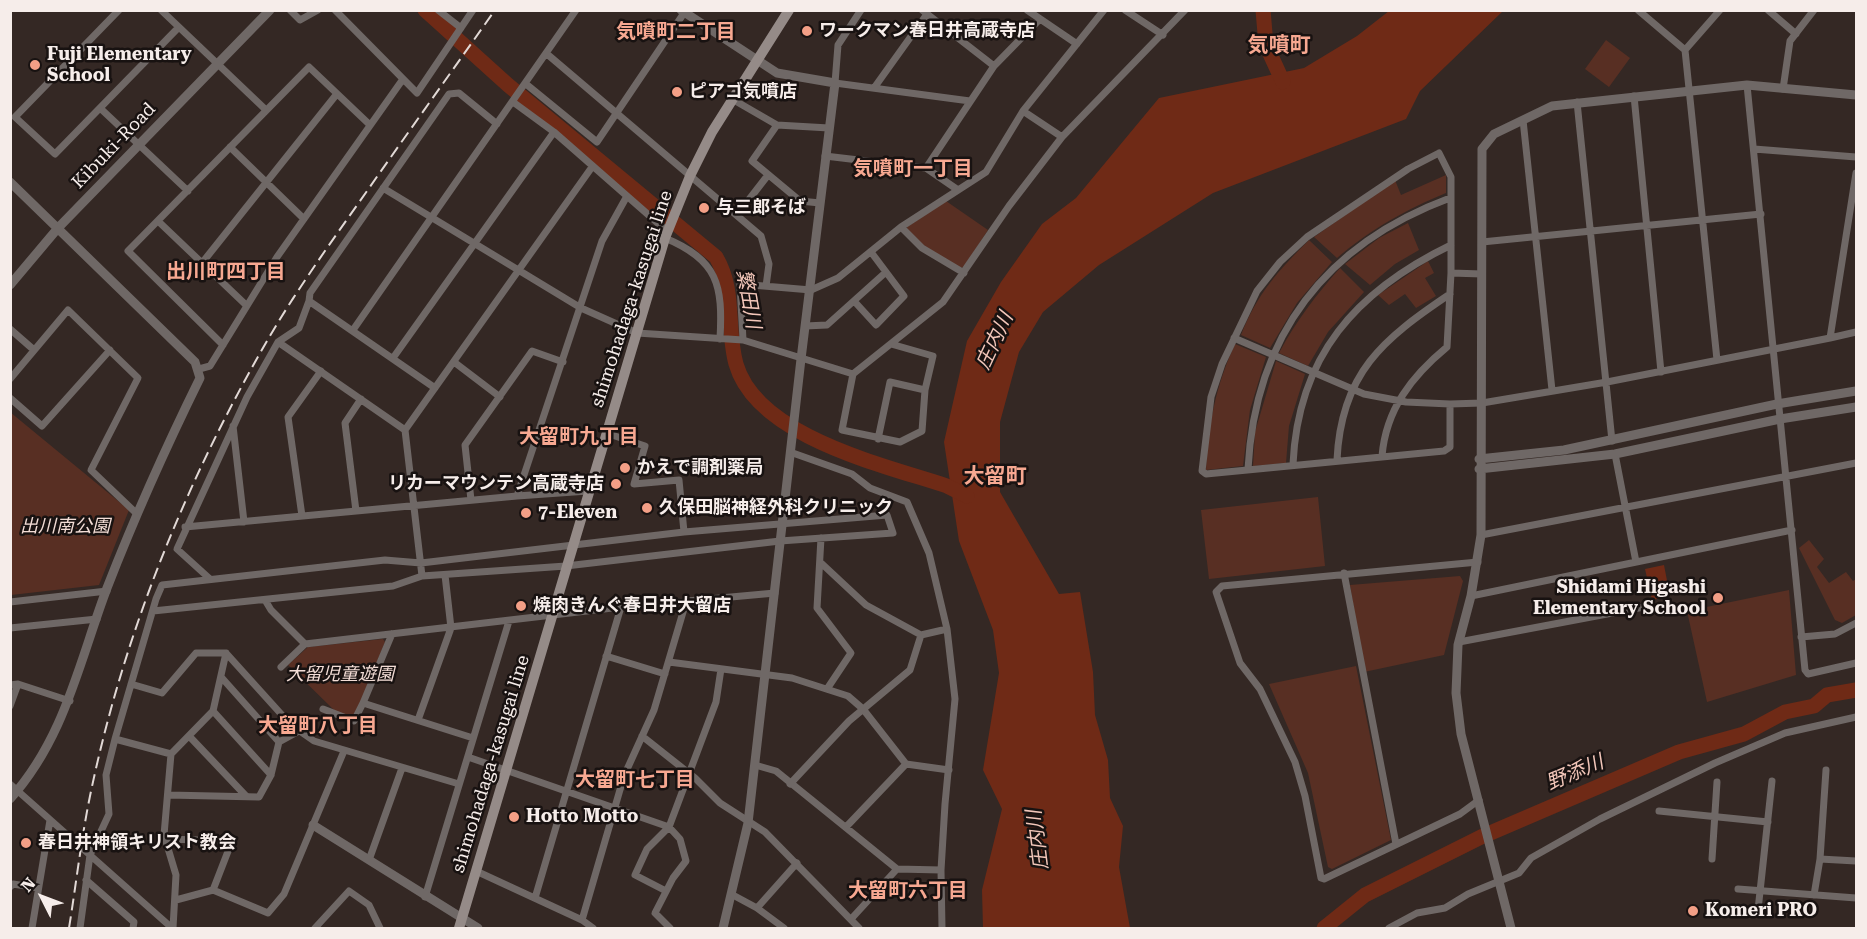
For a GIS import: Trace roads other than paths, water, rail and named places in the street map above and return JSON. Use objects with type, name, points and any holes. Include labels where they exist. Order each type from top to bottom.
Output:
[{"type":"main road","name":"shimohadaga-kasugai line","points":[[460,924],[572,544],[667,234],[690,176],[732,99],[789,11]]},
{"type":"street","points":[[161,10],[266,110]]},
{"type":"street","name":"Kibuki-Road","points":[[10,285],[58,228],[270,10]]},
{"type":"street","points":[[290,10],[300,20],[318,10]]},
{"type":"street","points":[[335,10],[417,93],[473,10]]},
{"type":"street","points":[[438,10],[461,28]]},
{"type":"street","points":[[353,330],[576,10]]},
{"type":"street","points":[[723,928],[748,823],[838,45],[861,10]]},
{"type":"street","points":[[1027,10],[1077,44]]},
{"type":"street","points":[[742,340],[740,284],[811,290],[838,278],[900,227],[986,172],[1023,111],[1104,10]]},
{"type":"street","points":[[1125,10],[1163,35]]},
{"type":"street","points":[[891,344],[933,356],[925,390],[922,431],[900,442],[878,439],[842,429],[854,374],[891,344],[943,302],[1009,206],[1062,137],[1185,10]]},
{"type":"street","points":[[1638,10],[1685,50],[1717,360]]},
{"type":"street","points":[[1685,50],[1720,10]]},
{"type":"street","points":[[1768,10],[1796,34]]},
{"type":"street","points":[[1783,89],[1790,41],[1814,10]]},
{"type":"street","points":[[118,11],[15,117],[55,154],[178,28]]},
{"type":"street","points":[[525,84],[597,142],[684,11],[777,73],[970,101]]},
{"type":"street","points":[[874,88],[925,12],[994,66]]},
{"type":"street","points":[[926,168],[994,66],[1040,19]]},
{"type":"street","points":[[547,54],[761,236],[769,264],[766,286]]},
{"type":"street","points":[[223,345],[128,251],[309,67],[370,125]]},
{"type":"street","points":[[200,369],[210,366],[246,305],[303,218],[403,79]]},
{"type":"street","points":[[1747,85],[1801,637],[1808,674],[1857,663]]},
{"type":"street","points":[[1511,928],[1461,734],[1456,693],[1459,642],[1478,562],[1481,535],[1479,464],[1482,403],[1482,149],[1494,134],[1552,106],[1578,102],[1747,85],[1857,94]]},
{"type":"street","points":[[210,579],[177,549],[232,424],[278,342],[299,328],[310,293],[449,94],[459,93],[497,124]]},
{"type":"street","points":[[202,263],[336,95]]},
{"type":"street","points":[[1634,96],[1661,372]]},
{"type":"street","points":[[732,99],[777,125],[829,128]]},
{"type":"street","points":[[513,102],[554,132],[667,234],[708,264],[717,280],[722,308],[720,339]]},
{"type":"street","points":[[1578,102],[1612,441]]},
{"type":"street","points":[[100,108],[188,190]]},
{"type":"street","points":[[1023,111],[1062,137]]},
{"type":"street","points":[[1524,120],[1552,390]]},
{"type":"street","points":[[777,125],[752,161],[800,201],[820,203]]},
{"type":"street","points":[[393,358],[554,132]]},
{"type":"street","points":[[230,147],[303,218]]},
{"type":"street","points":[[1754,149],[1857,157]]},
{"type":"street","points":[[1382,456],[1387,429],[1399,400],[1421,369],[1447,347],[1451,273],[1451,177],[1439,153],[1408,169],[1307,237],[1280,262],[1257,291],[1234,338],[1211,397],[1202,471],[1206,474],[1448,450],[1450,404]]},
{"type":"street","points":[[825,156],[926,168],[958,190]]},
{"type":"street","points":[[422,576],[405,430],[592,167]]},
{"type":"street","points":[[1830,338],[1857,173]]},
{"type":"street","points":[[737,215],[768,175]]},
{"type":"street","points":[[10,182],[200,369],[200,378],[136,513],[96,619],[70,700],[39,762],[14,787],[10,799]]},
{"type":"street","points":[[383,188],[581,308],[637,333],[742,340],[854,374]]},
{"type":"street","points":[[517,496],[602,241],[627,196]]},
{"type":"street","points":[[1248,469],[1258,395],[1272,356],[1290,320],[1309,293],[1346,257],[1386,227],[1450,198]]},
{"type":"street","points":[[1482,242],[1761,214]]},
{"type":"street","points":[[158,221],[246,305]]},
{"type":"street","points":[[900,227],[921,248],[964,273]]},
{"type":"street","points":[[1293,464],[1300,410],[1313,371],[1337,332],[1374,292],[1420,260],[1451,245]]},
{"type":"street","points":[[854,301],[876,325],[904,296],[871,252]]},
{"type":"street","points":[[805,326],[826,325],[886,272]]},
{"type":"street","points":[[1451,273],[1482,274]]},
{"type":"street","points":[[1337,460],[1345,410],[1365,369],[1394,333],[1450,294]]},
{"type":"street","points":[[309,302],[435,388]]},
{"type":"street","points":[[10,379],[68,310],[138,378],[91,470],[136,513]]},
{"type":"street","points":[[10,329],[34,350]]},
{"type":"street","points":[[1234,338],[1364,394],[1399,400],[1450,404],[1482,403],[1607,382],[1857,332]]},
{"type":"street","points":[[278,342],[405,430]]},
{"type":"street","points":[[10,398],[42,426],[110,350]]},
{"type":"street","points":[[471,500],[465,445],[532,351],[563,362]]},
{"type":"street","points":[[453,362],[500,397]]},
{"type":"street","points":[[302,516],[288,417],[321,371]]},
{"type":"street","points":[[878,439],[890,382],[925,390]]},
{"type":"street","points":[[1479,464],[1612,441],[1777,404],[1857,391]]},
{"type":"street","points":[[356,511],[345,423],[361,399]]},
{"type":"street","points":[[1479,464],[1615,454],[1780,419],[1857,407]]},
{"type":"street","points":[[232,424],[244,522]]},
{"type":"street","points":[[606,433],[645,446],[634,484],[680,480],[684,531]]},
{"type":"street","points":[[790,452],[852,474],[870,488],[907,502],[929,554],[947,629],[955,699],[941,870],[942,928]]},
{"type":"street","points":[[1615,454],[1636,562]]},
{"type":"street","points":[[1481,535],[1857,463]]},
{"type":"street","points":[[185,527],[588,491]]},
{"type":"street","points":[[80,928],[90,855],[109,814],[106,776],[131,684],[153,611],[162,585],[385,560],[421,563],[684,531],[887,515],[893,533],[780,541],[566,566],[422,576],[393,586],[153,611]]},
{"type":"street","points":[[1471,596],[1792,530]]},
{"type":"street","points":[[821,538],[817,608],[851,653],[827,689]]},
{"type":"street","points":[[820,562],[866,605],[921,635],[947,629]]},
{"type":"street","points":[[1478,562],[1222,586],[1216,592],[1240,663],[1260,689],[1295,762],[1305,796],[1321,878],[1460,814],[1479,800]]},
{"type":"street","points":[[1344,573],[1396,844]]},
{"type":"street","points":[[418,720],[451,628],[445,575]]},
{"type":"street","points":[[10,602],[106,591]]},
{"type":"street","points":[[281,668],[305,644],[621,606],[775,593]]},
{"type":"street","points":[[266,600],[271,610],[305,644]]},
{"type":"street","points":[[582,920],[624,776],[665,674],[686,602]]},
{"type":"street","points":[[535,898],[621,606]]},
{"type":"street","points":[[1459,642],[1644,607]]},
{"type":"street","points":[[10,628],[96,619]]},
{"type":"street","points":[[425,897],[509,621]]},
{"type":"street","points":[[1801,637],[1835,633],[1857,622]]},
{"type":"street","points":[[323,709],[354,721],[392,634]]},
{"type":"street","points":[[790,784],[863,708],[910,670],[921,635]]},
{"type":"street","points":[[131,684],[162,693],[196,652],[226,654],[299,731],[314,741],[459,784]]},
{"type":"street","points":[[172,928],[176,900],[176,875],[165,839],[171,754],[213,711],[226,654]]},
{"type":"street","points":[[606,656],[665,674]]},
{"type":"street","points":[[669,662],[792,678],[848,696],[863,708],[906,764],[949,770]]},
{"type":"street","points":[[666,891],[635,875],[648,849],[669,826],[717,702],[721,669]]},
{"type":"street","points":[[222,678],[279,742]]},
{"type":"street","points":[[10,706],[14,684],[70,700]]},
{"type":"street","points":[[363,703],[474,738]]},
{"type":"street","points":[[213,711],[271,775]]},
{"type":"street","points":[[1389,928],[1418,913],[1445,908],[1519,873],[1531,858],[1655,790],[1785,734],[1857,717]]},
{"type":"street","points":[[168,795],[259,797],[271,775],[279,742],[299,731]]},
{"type":"street","points":[[642,736],[690,773],[720,803],[765,832],[860,928]]},
{"type":"street","points":[[190,737],[246,796]]},
{"type":"street","points":[[115,739],[171,754]]},
{"type":"street","points":[[176,900],[213,890],[268,913],[284,894],[344,751]]},
{"type":"street","points":[[468,757],[567,789],[669,826],[680,839],[686,861],[666,891],[655,913],[670,928]]},
{"type":"street","points":[[846,827],[906,764]]},
{"type":"street","points":[[755,765],[776,771],[897,869],[941,870]]},
{"type":"street","points":[[369,860],[402,768]]},
{"type":"street","points":[[1814,895],[1820,859],[1826,770]]},
{"type":"street","points":[[1758,910],[1762,890],[1772,781]]},
{"type":"street","points":[[1712,859],[1718,782]]},
{"type":"street","points":[[14,787],[172,928]]},
{"type":"street","points":[[1659,812],[1768,822]]},
{"type":"street","points":[[32,928],[50,820]]},
{"type":"street","points":[[313,825],[425,897],[460,924],[478,928]]},
{"type":"street","points":[[165,839],[232,841],[213,890]]},
{"type":"street","points":[[1820,859],[1857,861]]},
{"type":"street","points":[[757,908],[797,863]]},
{"type":"street","points":[[852,918],[897,869]]},
{"type":"street","points":[[476,871],[582,920],[593,928]]},
{"type":"street","points":[[86,880],[134,922],[133,928]]},
{"type":"street","points":[[10,887],[13,884],[38,888]]},
{"type":"street","points":[[1738,889],[1857,898]]},
{"type":"street","points":[[315,928],[349,891],[369,905],[378,927]]},
{"type":"street","points":[[731,894],[757,908],[784,928]]},
{"type":"water","name":"庄内川","points":[[1389,11],[1503,11],[1420,91],[1406,119],[1213,193],[1099,265],[1043,312],[1019,352],[1000,422],[1000,492],[1059,594],[1080,592],[1093,672],[1095,715],[1108,760],[1110,798],[1123,826],[1119,867],[1130,928],[983,928],[982,890],[1002,809],[983,770],[999,673],[993,630],[959,541],[944,442],[967,341],[1001,282],[1042,224],[1076,198],[1159,98],[1304,68],[1357,36]]},
{"type":"water","points":[[1664,565],[1670,596],[1652,600],[1645,569]]},
{"type":"waterway","name":"繁田川","points":[[425,10],[508,85],[716,257],[726,283],[736,364],[749,389],[769,411],[795,429],[826,445],[947,486],[967,496]]},
{"type":"waterway","points":[[1263,10],[1266,45],[1283,82]]},
{"type":"waterway","name":"野添川","points":[[1324,928],[1365,895],[1481,837],[1679,752],[1744,734],[1785,712],[1814,706],[1827,695],[1856,690]]},
{"type":"railway","points":[[69,928],[90,796],[120,677],[160,562],[209,450],[237,395],[290,303],[495,10]]},
{"type":"place","name":"ワークマン春日井高蔵寺店","points":[[807,31]]},
{"type":"place","name":"Fuji Elementary School","points":[[35,65]]},
{"type":"place","name":"ピアゴ気噴店","points":[[677,92]]},
{"type":"place","name":"与三郎そば","points":[[704,208]]},
{"type":"place","name":"かえで調剤薬局","points":[[625,468]]},
{"type":"place","name":"リカーマウンテン高蔵寺店","points":[[616,484]]},
{"type":"place","name":"久保田脳神経外科クリニック","points":[[647,508]]},
{"type":"place","name":"7-Eleven","points":[[526,513]]},
{"type":"place","name":"Shidami Higashi Elementary School","points":[[1718,598]]},
{"type":"place","name":"焼肉きんぐ春日井大留店","points":[[521,606]]},
{"type":"place","name":"Hotto Motto","points":[[514,817]]},
{"type":"place","name":"春日井神領キリスト教会","points":[[26,843]]},
{"type":"place","name":"Komeri PRO","points":[[1693,911]]},
{"type":"district","name":"気噴町二丁目","points":[[676,32]]},
{"type":"district","name":"気噴町","points":[[1279,46]]},
{"type":"district","name":"気噴町一丁目","points":[[913,169]]},
{"type":"district","name":"出川町四丁目","points":[[226,272]]},
{"type":"district","name":"大留町九丁目","points":[[579,437]]},
{"type":"district","name":"大留町","points":[[995,477]]},
{"type":"district","name":"大留町八丁目","points":[[318,726]]},
{"type":"district","name":"大留町七丁目","points":[[635,780]]},
{"type":"district","name":"大留町六丁目","points":[[908,891]]},
{"type":"park label","name":"出川南公園","points":[[65,527]]},
{"type":"park label","name":"大留児童遊園","points":[[340,675]]}]
